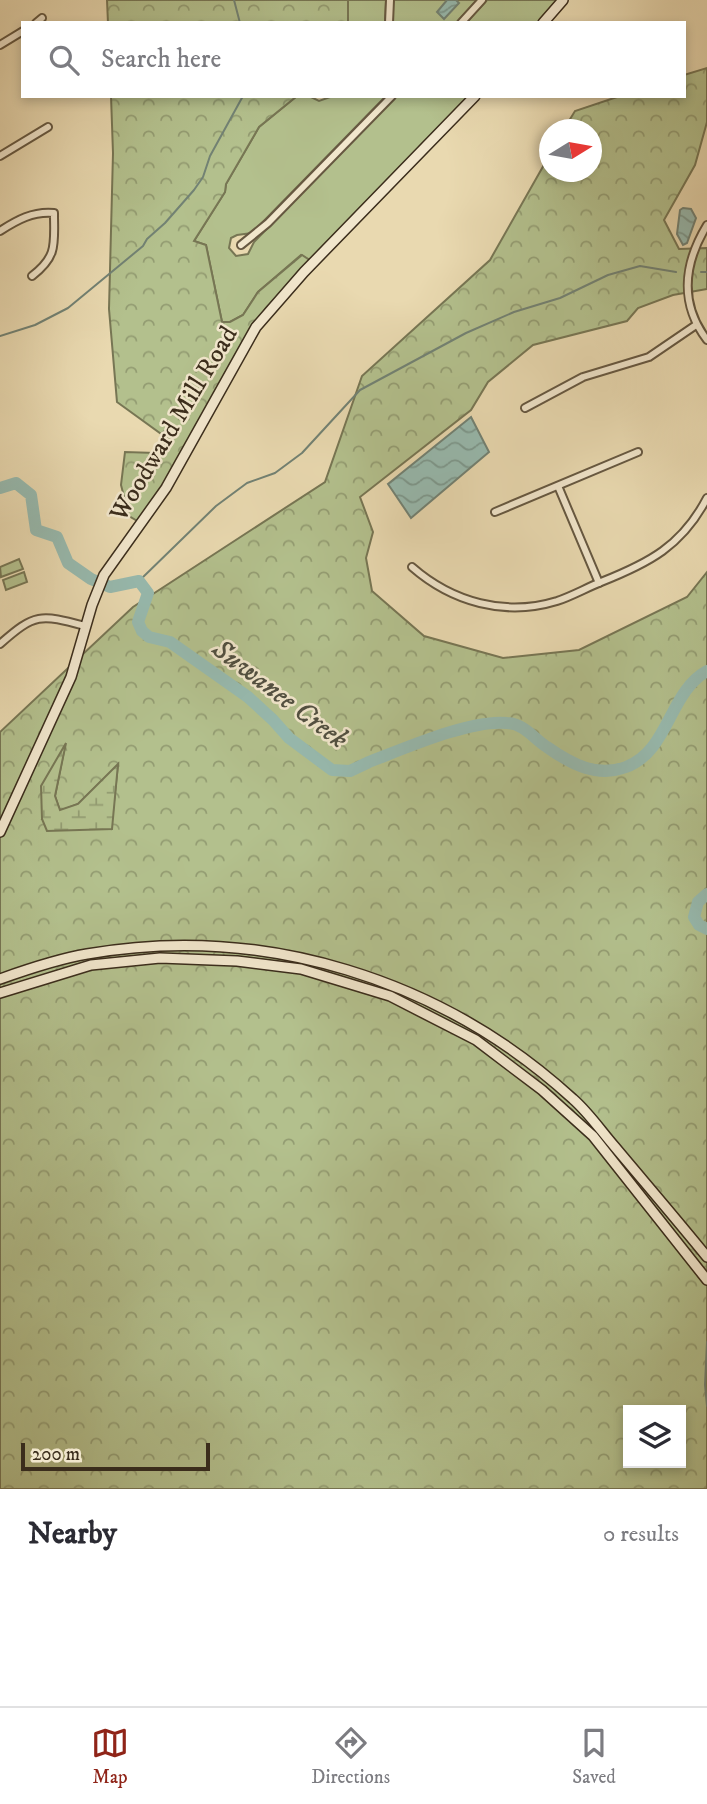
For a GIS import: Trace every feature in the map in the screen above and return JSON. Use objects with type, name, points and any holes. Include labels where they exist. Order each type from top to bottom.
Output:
[{"type":"main road","points":[[545,21],[563,0]]},
{"type":"main road","name":"Woodward Mill Road","points":[[0,832],[71,677],[94,598],[104,575],[166,488],[238,355],[263,317],[473,98]]},
{"type":"main road","points":[[0,976],[86,954],[160,945],[230,947],[303,957],[378,978],[449,1010],[515,1051],[575,1100],[707,1258]]},
{"type":"main road","points":[[2,993],[91,965],[160,958],[237,961],[301,969],[390,996],[476,1040],[542,1090],[593,1136],[707,1280]]},
{"type":"street","points":[[389,21],[390,0]]},
{"type":"street","points":[[463,21],[482,0]]},
{"type":"street","points":[[0,46],[21,32]]},
{"type":"street","points":[[241,246],[265,226],[390,98]]},
{"type":"street","points":[[0,156],[48,127]]},
{"type":"street","points":[[0,231],[31,215],[41,212],[54,213],[54,243],[47,264],[32,276]]},
{"type":"street","points":[[707,225],[693,249],[688,271],[690,308],[696,325],[707,340]]},
{"type":"street","points":[[525,408],[583,377],[649,357],[696,325]]},
{"type":"street","points":[[495,512],[638,452]]},
{"type":"street","points":[[558,485],[599,583]]},
{"type":"street","points":[[412,567],[437,586],[475,602],[506,607],[547,603],[639,567],[665,551],[688,528],[707,498]]},
{"type":"street","points":[[0,644],[24,623],[38,618],[54,618],[85,626]]},
{"type":"green space","points":[[107,0],[348,0],[348,21],[108,21]]},
{"type":"green space","points":[[348,0],[386,0],[385,21],[348,21]]},
{"type":"green space","points":[[393,0],[477,0],[458,21],[393,21]]},
{"type":"green space","points":[[487,0],[558,0],[541,21],[468,21]]},
{"type":"green space","points":[[707,68],[707,122],[695,165],[664,220],[679,249],[707,248],[707,289],[673,295],[638,308],[627,321],[533,345],[488,382],[471,410],[360,497],[373,532],[366,558],[372,591],[424,636],[503,658],[579,650],[687,597],[707,572],[707,1489],[0,1489],[0,732],[133,607],[325,482],[362,376],[490,260],[539,174],[539,182],[602,182],[602,119],[570,119],[575,111],[614,98],[686,98],[686,74]],"holes":[[[65,746],[55,796],[60,811],[78,804],[118,765],[111,829],[42,819]]]},
{"type":"green space","points":[[111,98],[295,98],[259,127],[226,184],[225,192],[194,241],[206,245],[222,322],[230,322],[243,315],[258,292],[302,255],[311,261],[266,308],[245,339],[178,461],[139,522],[129,516],[121,485],[125,452],[156,453],[168,439],[117,402],[109,309],[113,153]]},
{"type":"green space","points":[[295,98],[313,98],[319,101],[327,98],[384,98],[252,233],[231,238],[229,248],[236,256],[248,254],[254,242],[394,98],[469,98],[311,261],[301,255],[258,292],[243,315],[230,322],[222,322],[206,245],[194,241],[225,192],[226,184],[259,127]]},
{"type":"green space","points":[[19,559],[23,569],[1,577],[0,567]]},
{"type":"green space","points":[[24,572],[27,582],[6,590],[3,580]]},
{"type":"green space","points":[[66,743],[55,796],[60,810],[78,804],[118,764],[112,829],[47,831],[42,819],[41,786]]},
{"type":"water","points":[[447,0],[456,0],[459,3],[444,19],[437,12]]},
{"type":"water","points":[[691,209],[696,218],[687,243],[683,245],[677,234],[680,210]]},
{"type":"water","points":[[471,417],[489,452],[411,518],[388,484]]},
{"type":"waterway","points":[[234,0],[239,21]]},
{"type":"waterway","points":[[0,336],[35,325],[68,308],[143,246],[203,177],[210,156],[242,98]]},
{"type":"waterway","points":[[139,581],[216,506],[247,483],[275,473],[302,453],[360,390],[466,333],[514,312],[560,298],[608,275],[640,266],[676,272]]},
{"type":"waterway","points":[[701,272],[707,272]]},
{"type":"waterway","name":"Suwanee Creek","points":[[0,488],[16,483],[31,495],[36,530],[57,537],[68,563],[91,579],[110,587],[139,581],[148,593],[138,622],[142,631],[149,637],[170,642],[248,697],[289,738],[332,770],[350,771],[437,736],[492,723],[519,726],[556,753],[585,768],[615,770],[640,759],[651,748],[684,693],[694,680],[707,671]]},
{"type":"waterway","name":"Suwanee Creek","points":[[707,894],[698,902],[694,917],[699,925],[707,929]]},
{"type":"waterway","points":[[707,1342],[707,1406]]}]
